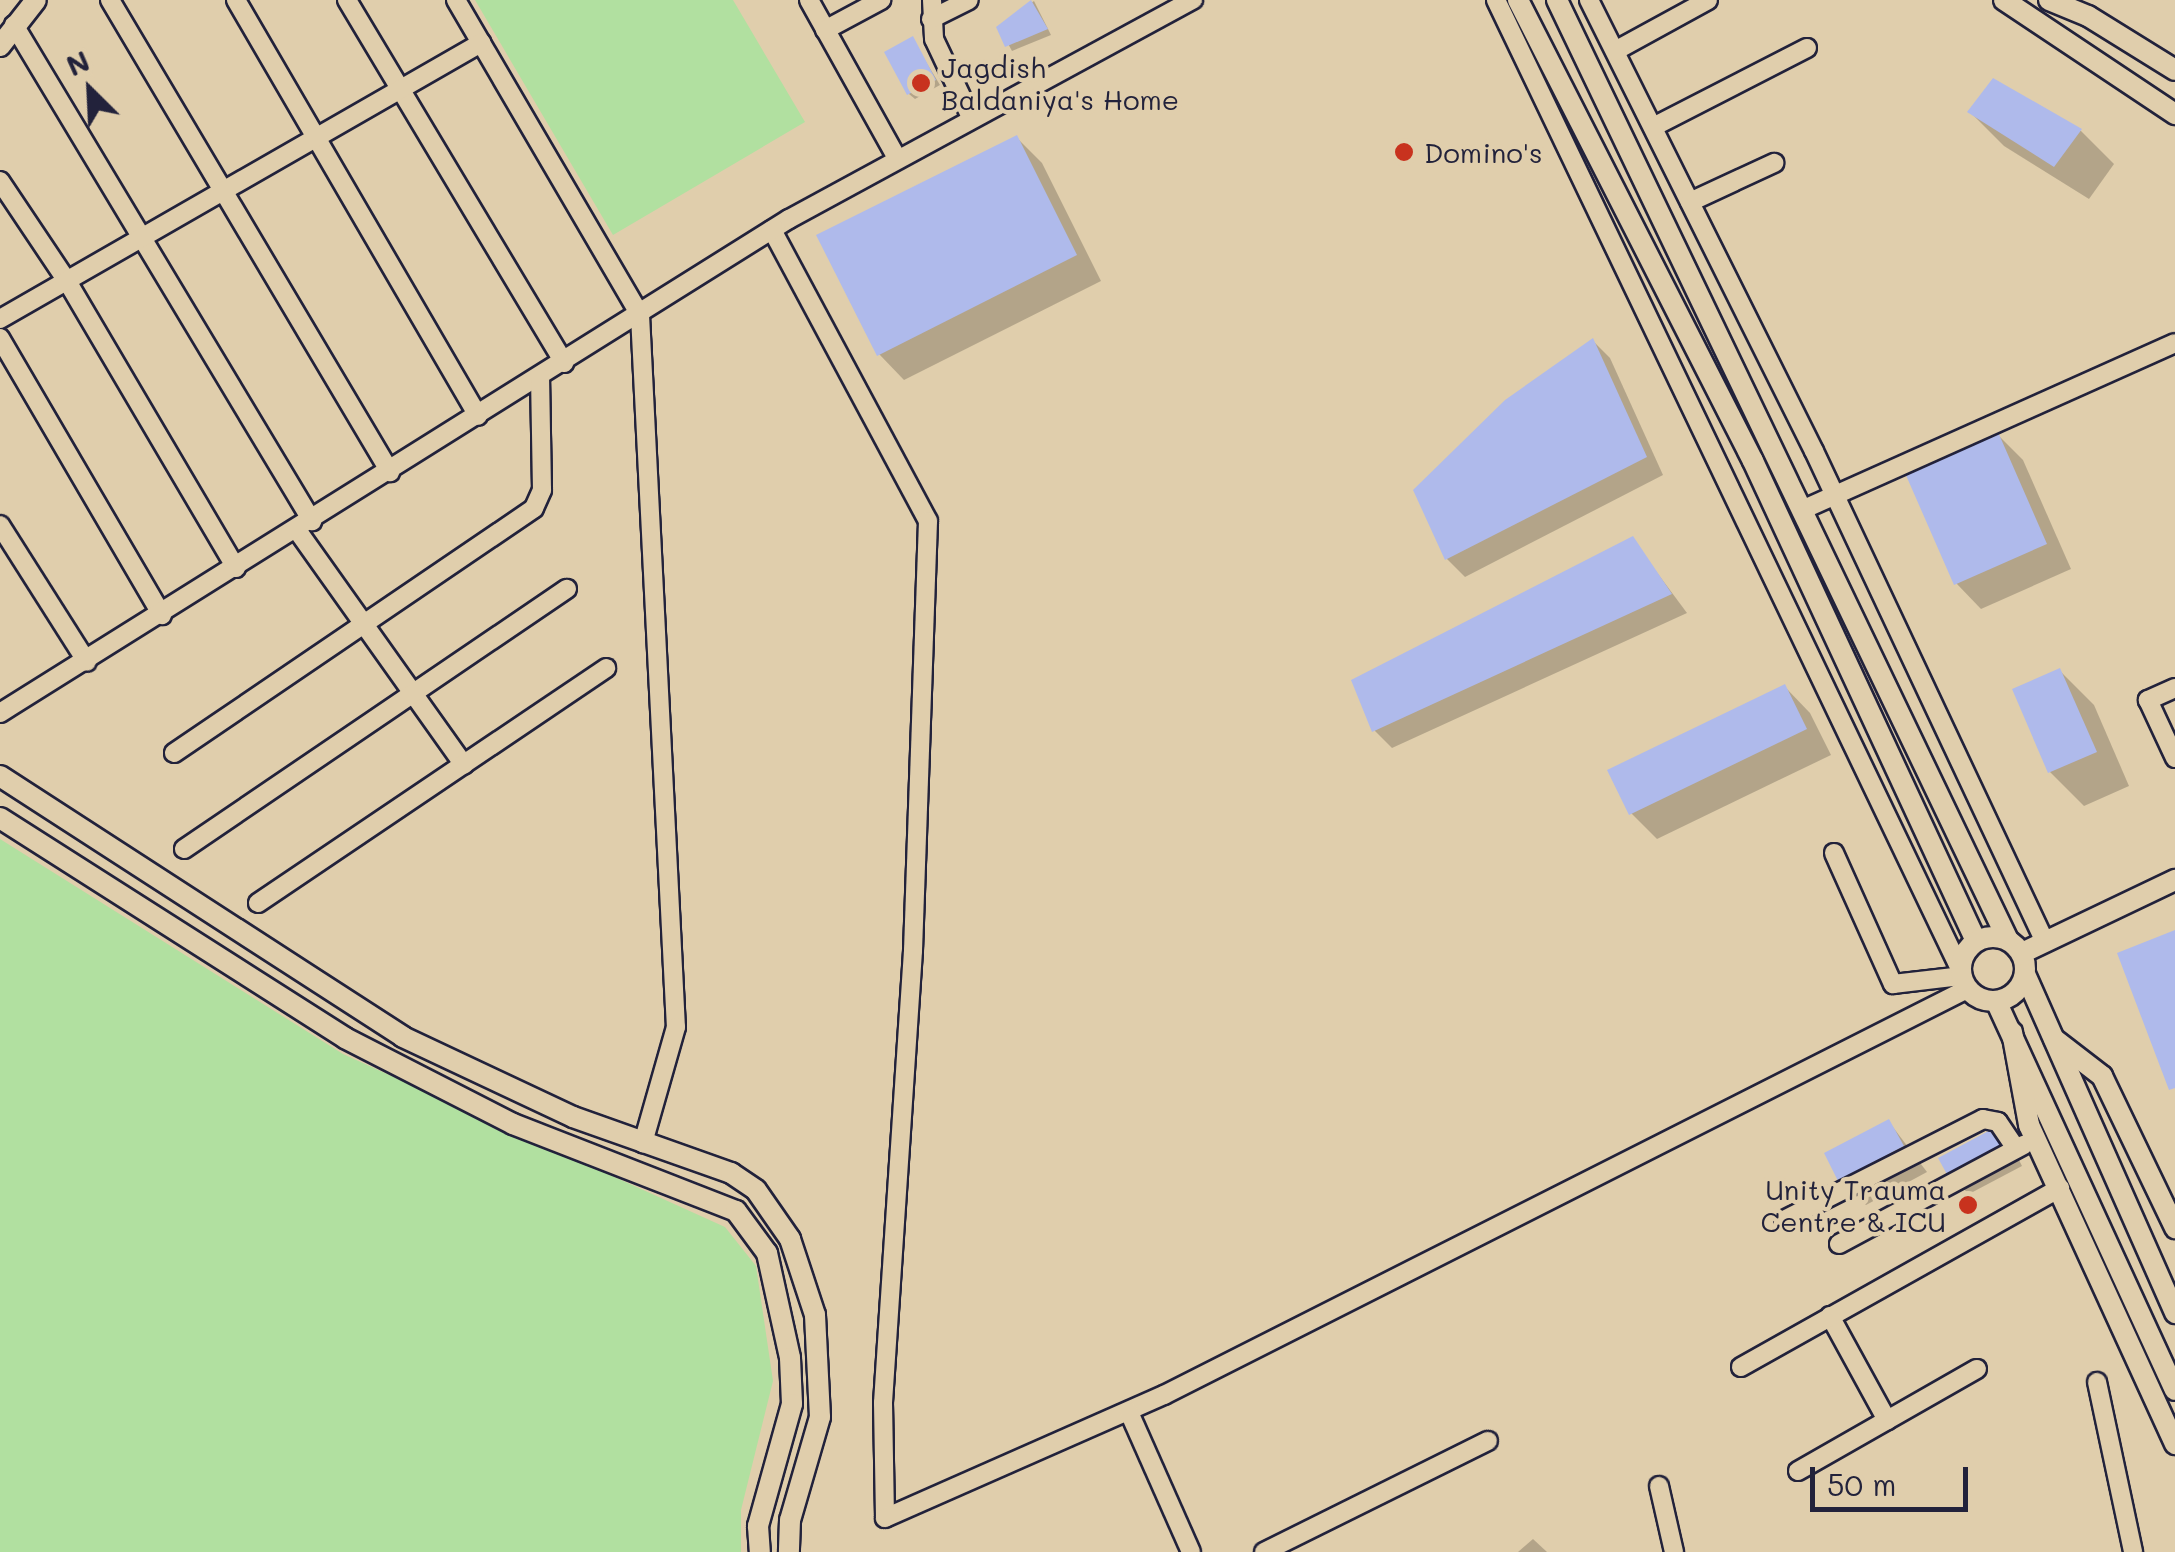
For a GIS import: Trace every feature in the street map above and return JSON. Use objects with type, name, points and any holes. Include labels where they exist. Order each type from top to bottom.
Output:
[{"type":"street","points":[[0,46],[36,0]]},
{"type":"street","points":[[110,0],[228,189],[390,472]]},
{"type":"street","points":[[236,0],[478,416]]},
{"type":"street","points":[[347,0],[564,363]]},
{"type":"street","points":[[456,0],[640,314],[676,1027],[643,1142]]},
{"type":"street","points":[[808,0],[897,158]]},
{"type":"street","points":[[825,30],[881,0]]},
{"type":"street","points":[[968,0],[932,9],[934,39],[970,116]]},
{"type":"street","points":[[1,710],[87,662],[772,230],[970,116],[1194,0]]},
{"type":"street","points":[[1496,0],[1963,978],[1996,1001],[2012,1032],[2175,1390]]},
{"type":"street","points":[[772,230],[928,521],[913,951],[883,1402],[885,1518],[1129,1412],[1963,978],[1976,941],[1754,461],[1518,0]]},
{"type":"street","points":[[1557,0],[2018,956],[2175,1313]]},
{"type":"street","points":[[1590,0],[1834,494],[2045,942]]},
{"type":"street","points":[[1615,50],[1708,0]]},
{"type":"street","points":[[2004,0],[2175,114]]},
{"type":"street","points":[[2049,0],[2088,16],[2175,70]]},
{"type":"street","points":[[14,25],[145,236],[304,525],[364,624],[464,766]]},
{"type":"street","points":[[0,319],[481,43]]},
{"type":"street","points":[[1653,128],[1807,48]]},
{"type":"street","points":[[1690,202],[1774,164]]},
{"type":"street","points":[[0,181],[67,281],[236,568]]},
{"type":"street","points":[[0,338],[162,615]]},
{"type":"street","points":[[1804,509],[2175,343]]},
{"type":"street","points":[[174,753],[540,501],[540,378]]},
{"type":"street","points":[[0,525],[87,662]]},
{"type":"street","points":[[184,850],[567,589]]},
{"type":"street","points":[[258,903],[606,668]]},
{"type":"street","points":[[2175,688],[2148,700],[2175,758]]},
{"type":"street","points":[[0,776],[402,1037],[643,1142],[731,1172],[756,1190],[803,1268],[815,1315],[820,1417],[790,1520],[789,1552]]},
{"type":"street","points":[[0,818],[345,1038],[514,1124],[736,1211],[767,1253],[790,1358],[792,1404],[758,1526],[760,1552]]},
{"type":"street","points":[[1834,853],[1893,984],[1963,978]]},
{"type":"street","points":[[1976,941],[2018,956],[2175,880]]},
{"type":"street","points":[[1996,1001],[2015,992],[2018,956]]},
{"type":"street","points":[[2012,1032],[2036,1139],[2175,1444]]},
{"type":"street","points":[[2054,1039],[2102,1076],[2175,1228]]},
{"type":"street","points":[[1784,1220],[1984,1119],[1998,1122],[2016,1149]]},
{"type":"street","points":[[1839,1244],[2036,1139]]},
{"type":"street","points":[[1741,1367],[2060,1188]]},
{"type":"street","points":[[1830,1316],[1887,1420]]},
{"type":"street","points":[[1798,1471],[1977,1369]]},
{"type":"street","points":[[2097,1382],[2133,1552]]},
{"type":"street","points":[[1129,1412],[1191,1552]]},
{"type":"street","points":[[1264,1552],[1488,1440]]},
{"type":"street","points":[[1659,1486],[1674,1552]]},
{"type":"green space","points":[[475,0],[733,0],[805,122],[613,235]]},
{"type":"green space","points":[[0,839],[343,1054],[725,1227],[756,1266],[773,1381],[741,1510],[741,1552],[0,1552]]},
{"type":"building","points":[[1031,0],[1048,29],[1005,47],[996,27]]},
{"type":"building","points":[[913,36],[936,80],[907,95],[884,52]]},
{"type":"building","points":[[1993,78],[2082,129],[2054,167],[1967,112]]},
{"type":"building","points":[[1017,135],[1077,255],[877,356],[816,235]]},
{"type":"building","points":[[1593,338],[1647,457],[1445,560],[1413,490],[1505,400]]},
{"type":"building","points":[[1998,432],[2047,544],[1954,585],[1905,473]]},
{"type":"building","points":[[1633,536],[1672,594],[1372,732],[1351,680]]},
{"type":"building","points":[[2060,668],[2097,752],[2048,773],[2012,689]]},
{"type":"building","points":[[1785,684],[1807,729],[1629,815],[1607,770]]},
{"type":"building","points":[[2175,930],[2175,1088],[2169,1090],[2117,953]]},
{"type":"building","points":[[1889,1119],[1904,1146],[1838,1181],[1824,1153]]},
{"type":"building","points":[[1996,1127],[2006,1148],[1949,1178],[1938,1158]]},
{"type":"place","name":"Jagdish Baldaniya's Home","points":[[921,83]]},
{"type":"place","name":"Domino's","points":[[1404,152]]},
{"type":"place","name":"Unity Trauma Centre & ICU","points":[[1968,1205]]}]
